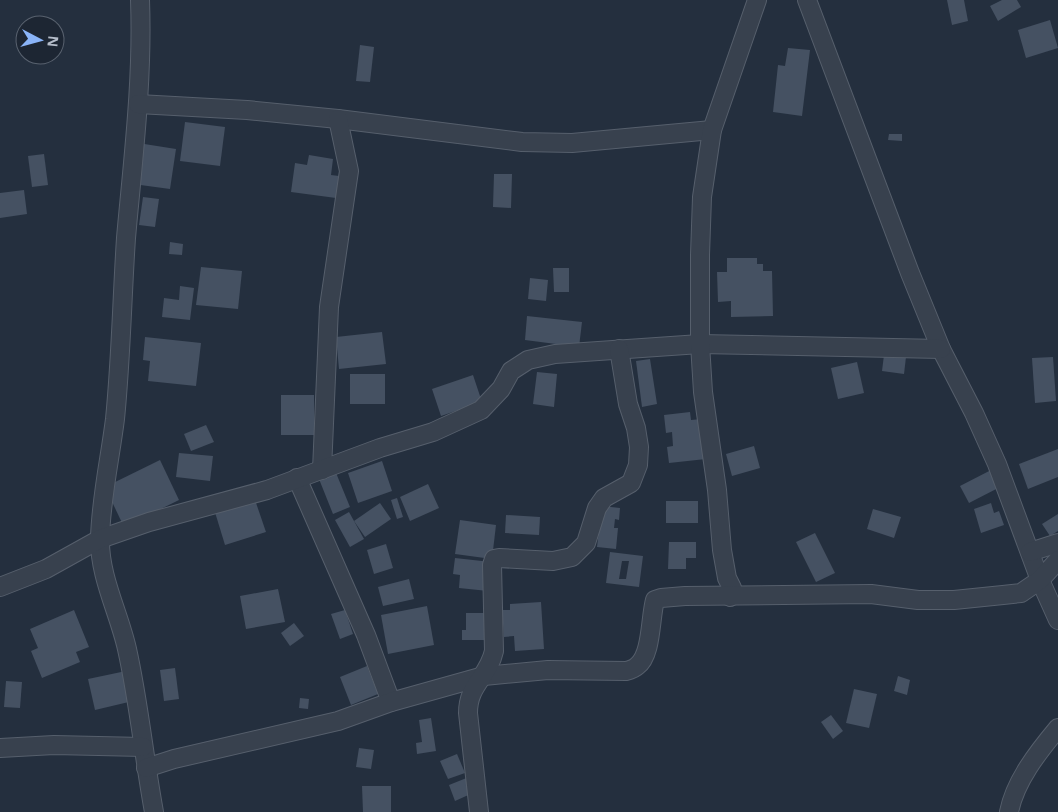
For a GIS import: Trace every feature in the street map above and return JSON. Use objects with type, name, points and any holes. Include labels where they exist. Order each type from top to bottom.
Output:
[{"type":"street","points":[[140,0],[138,104],[125,256],[117,391],[104,487],[100,539],[103,570],[127,647],[154,812]]},
{"type":"street","points":[[730,597],[732,588],[727,578],[722,550],[717,490],[707,430],[700,344],[702,197],[712,130],[758,0]]},
{"type":"street","points":[[807,0],[890,223],[941,349],[974,413],[997,464],[1040,580],[1058,620]]},
{"type":"street","points":[[138,104],[246,110],[338,119],[522,142],[572,143],[712,130]]},
{"type":"street","points":[[322,470],[329,307],[349,171],[338,119]]},
{"type":"street","points":[[0,587],[46,569],[100,539],[149,522],[267,490],[380,448],[433,432],[481,410],[501,389],[511,370],[528,360],[555,354],[700,344],[941,349]]},
{"type":"street","points":[[479,812],[468,702],[472,691],[484,676],[491,663],[494,651],[492,565],[494,559],[509,558],[553,561],[572,557],[586,544],[597,508],[604,498],[631,484],[638,465],[639,447],[636,428],[628,404],[619,350]]},
{"type":"street","points":[[297,478],[362,626],[391,702]]},
{"type":"street","points":[[1030,552],[1058,543]]},
{"type":"street","points":[[146,768],[174,759],[338,721],[391,702],[484,676],[548,670],[626,671],[637,667],[644,658],[655,600],[671,596],[730,597],[871,594],[918,600],[954,600],[1021,593],[1040,580],[1058,560]]},
{"type":"street","points":[[1009,812],[1018,784],[1044,744],[1058,728]]},
{"type":"street","points":[[0,748],[63,745],[142,747]]},
{"type":"building","points":[[947,0],[964,0],[968,21],[952,25]]},
{"type":"building","points":[[1002,0],[1017,0],[1021,7],[998,21],[990,6]]},
{"type":"building","points":[[1050,20],[1058,48],[1026,58],[1018,30]]},
{"type":"building","points":[[360,45],[374,47],[370,82],[356,81]]},
{"type":"building","points":[[788,48],[810,50],[802,116],[773,112],[778,65],[785,66]]},
{"type":"building","points":[[185,122],[225,127],[220,166],[180,161]]},
{"type":"building","points":[[889,134],[902,134],[902,141],[888,140]]},
{"type":"building","points":[[138,143],[176,149],[170,189],[133,184]]},
{"type":"building","points":[[44,154],[48,185],[32,187],[28,156]]},
{"type":"building","points":[[309,155],[333,159],[331,175],[339,176],[336,198],[291,192],[295,163],[307,165]]},
{"type":"building","points":[[494,174],[512,174],[511,208],[493,207]]},
{"type":"building","points":[[24,190],[27,214],[0,218],[0,193]]},
{"type":"building","points":[[143,197],[159,199],[155,227],[139,225]]},
{"type":"building","points":[[170,242],[183,244],[182,255],[169,254]]},
{"type":"building","points":[[727,258],[757,258],[757,264],[763,264],[763,271],[772,271],[773,316],[731,317],[731,301],[718,302],[717,272],[727,272]]},
{"type":"building","points":[[201,267],[242,271],[238,309],[196,305]]},
{"type":"building","points":[[553,268],[569,268],[569,292],[554,292]]},
{"type":"building","points":[[530,278],[548,280],[546,301],[528,299]]},
{"type":"building","points":[[180,286],[194,288],[190,320],[162,317],[164,298],[179,300]]},
{"type":"building","points":[[527,316],[582,322],[579,347],[525,340]]},
{"type":"building","points":[[382,332],[386,364],[339,369],[336,337]]},
{"type":"building","points":[[145,337],[201,343],[196,386],[148,381],[150,361],[143,360]]},
{"type":"building","points":[[884,355],[906,357],[904,374],[882,371]]},
{"type":"building","points":[[1053,357],[1056,401],[1035,403],[1032,358]]},
{"type":"building","points":[[650,359],[657,404],[642,407],[636,361]]},
{"type":"building","points":[[857,362],[864,393],[838,399],[831,368]]},
{"type":"building","points":[[537,372],[557,374],[554,407],[533,404]]},
{"type":"building","points":[[350,374],[385,374],[385,404],[350,404]]},
{"type":"building","points":[[473,375],[482,402],[441,416],[432,389]]},
{"type":"building","points":[[281,395],[314,395],[314,435],[281,435]]},
{"type":"building","points":[[690,412],[691,420],[702,419],[706,459],[669,463],[667,447],[673,446],[672,432],[666,433],[664,415]]},
{"type":"building","points":[[206,425],[214,442],[191,451],[184,434]]},
{"type":"building","points":[[754,446],[760,468],[732,476],[726,454]]},
{"type":"building","points":[[1058,449],[1058,477],[1028,489],[1019,464]]},
{"type":"building","points":[[179,453],[213,456],[210,481],[176,477]]},
{"type":"building","points":[[160,460],[179,500],[124,527],[105,487]]},
{"type":"building","points":[[382,461],[392,491],[358,503],[348,473]]},
{"type":"building","points":[[334,468],[350,507],[333,514],[317,474]]},
{"type":"building","points":[[993,469],[1002,486],[969,503],[960,486]]},
{"type":"building","points":[[428,484],[439,508],[410,521],[400,497]]},
{"type":"building","points":[[254,497],[266,532],[225,545],[214,509]]},
{"type":"building","points":[[397,498],[403,517],[397,519],[391,500]]},
{"type":"building","points":[[666,501],[698,501],[698,523],[666,523]]},
{"type":"building","points":[[380,503],[391,519],[365,537],[354,521]]},
{"type":"building","points":[[991,503],[994,513],[999,511],[1004,525],[981,533],[974,509]]},
{"type":"building","points":[[602,506],[620,508],[619,520],[615,519],[614,528],[618,528],[616,549],[597,547]]},
{"type":"building","points":[[873,509],[901,517],[894,538],[867,529]]},
{"type":"building","points":[[349,512],[364,539],[350,547],[335,520]]},
{"type":"building","points":[[1058,514],[1058,531],[1050,536],[1042,524]]},
{"type":"building","points":[[506,515],[540,517],[539,535],[505,533]]},
{"type":"building","points":[[460,520],[496,525],[492,559],[455,554]]},
{"type":"building","points":[[815,533],[835,573],[816,582],[796,542]]},
{"type":"building","points":[[669,542],[696,542],[696,558],[686,558],[686,569],[668,569]]},
{"type":"building","points":[[386,544],[393,568],[374,574],[367,550]]},
{"type":"building","points":[[610,552],[643,556],[639,587],[606,583]],"holes":[[[622,561],[629,561],[626,579],[619,579]]]},
{"type":"building","points":[[455,558],[491,562],[488,591],[459,588],[460,575],[453,574]]},
{"type":"building","points":[[409,579],[414,599],[383,606],[378,587]]},
{"type":"building","points":[[278,589],[285,622],[246,629],[240,596]]},
{"type":"building","points":[[541,602],[544,649],[515,651],[514,636],[504,637],[502,610],[510,610],[510,604]]},
{"type":"building","points":[[427,606],[434,645],[388,654],[381,615]]},
{"type":"building","points":[[74,610],[89,647],[76,652],[80,662],[42,678],[31,651],[38,648],[30,629]]},
{"type":"building","points":[[345,610],[353,634],[340,639],[331,614]]},
{"type":"building","points":[[466,613],[484,613],[484,640],[462,640],[462,630],[466,630]]},
{"type":"building","points":[[294,623],[304,636],[290,646],[281,633]]},
{"type":"building","points":[[367,666],[378,694],[351,705],[340,677]]},
{"type":"building","points":[[175,668],[179,699],[164,701],[160,670]]},
{"type":"building","points":[[126,671],[133,701],[95,710],[88,679]]},
{"type":"building","points":[[898,676],[910,680],[907,695],[894,691]]},
{"type":"building","points":[[6,681],[22,682],[20,708],[4,707]]},
{"type":"building","points":[[854,689],[877,694],[869,728],[846,723]]},
{"type":"building","points":[[300,698],[309,699],[308,709],[299,708]]},
{"type":"building","points":[[831,715],[843,731],[833,739],[821,722]]},
{"type":"building","points":[[431,718],[436,751],[417,754],[416,743],[422,742],[419,720]]},
{"type":"building","points":[[359,748],[374,750],[371,769],[356,767]]},
{"type":"building","points":[[457,754],[465,773],[448,779],[440,761]]},
{"type":"building","points":[[469,777],[475,792],[455,801],[449,785]]},
{"type":"building","points":[[362,786],[391,786],[391,812],[363,812]]}]
